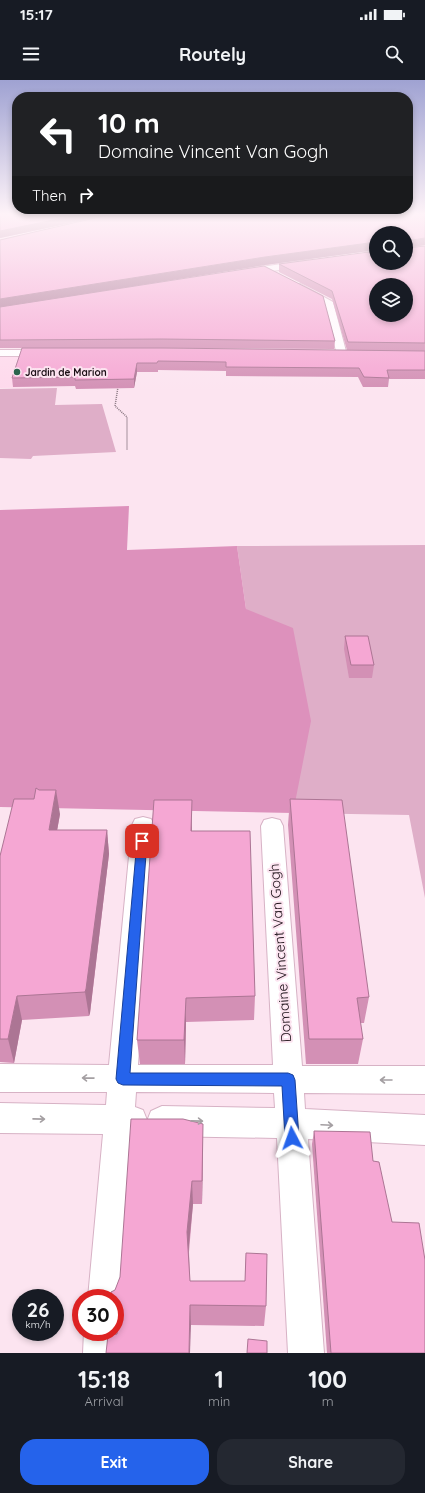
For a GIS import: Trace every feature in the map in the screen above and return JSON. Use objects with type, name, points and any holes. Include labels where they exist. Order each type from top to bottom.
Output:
[{"type":"street","points":[[273,273],[328,302],[346,355],[328,355]]},
{"type":"street","points":[[0,353],[59,353]]},
{"type":"street","points":[[106,1289],[143,825]]},
{"type":"street","name":"Domaine Vincent Van Gogh","points":[[272,826],[306,1353]]},
{"type":"street","points":[[0,1078],[425,1080]]},
{"type":"street","points":[[0,1118],[291,1123],[425,1130]]},
{"type":"street","points":[[101,1353],[102,1341]]},
{"type":"path","points":[[119,380],[115,406],[126,417],[127,450]]},
{"type":"shaded area","name":"Jardin de Marion","points":[[0,357],[38,357],[30,387],[0,388]]},
{"type":"shaded area","points":[[57,388],[55,405],[102,404],[116,452],[33,456],[31,459],[0,458],[0,389]]},
{"type":"shaded area","points":[[129,506],[127,550],[237,546],[246,609],[293,628],[311,721],[293,813],[0,807],[0,510]]},
{"type":"shaded area","points":[[425,545],[425,898],[409,815],[293,813],[246,609],[237,546]]},
{"type":"building","points":[[0,273],[161,273],[0,299]]},
{"type":"building","points":[[216,273],[279,273],[323,296],[335,341],[162,339],[0,340],[0,307]]},
{"type":"building","points":[[297,273],[425,273],[425,343],[348,342],[332,291]]},
{"type":"building","points":[[22,348],[425,351],[425,370],[387,370],[389,378],[364,377],[359,368],[226,367],[226,362],[158,361],[157,363],[137,363],[134,379],[75,380],[75,377],[12,378]]},
{"type":"building","points":[[345,636],[368,636],[374,665],[351,665]]},
{"type":"building","points":[[36,788],[39,790],[56,790],[49,830],[107,830],[86,989],[85,992],[17,996],[8,1039],[0,1039],[0,856],[14,799],[34,799]]},
{"type":"building","points":[[290,799],[342,800],[369,997],[357,998],[363,1039],[309,1039]]},
{"type":"building","points":[[154,800],[192,800],[191,831],[250,831],[255,996],[186,998],[184,1040],[137,1040]]},
{"type":"building","points":[[131,1119],[183,1119],[203,1124],[202,1181],[192,1181],[187,1232],[190,1281],[245,1281],[246,1253],[267,1254],[266,1306],[190,1305],[189,1353],[106,1353],[107,1341],[124,1341],[124,1289],[115,1289],[120,1277]]},
{"type":"building","points":[[314,1131],[370,1132],[373,1161],[379,1162],[392,1222],[419,1223],[425,1260],[425,1353],[331,1353]]},
{"type":"building","points":[[248,1339],[267,1341],[267,1353],[247,1353]]},
{"type":"place","name":"Jardin de Marion","points":[[17,372]]},
{"type":"route","points":[[142,841],[123,1079],[288,1080],[292,1138]]}]
